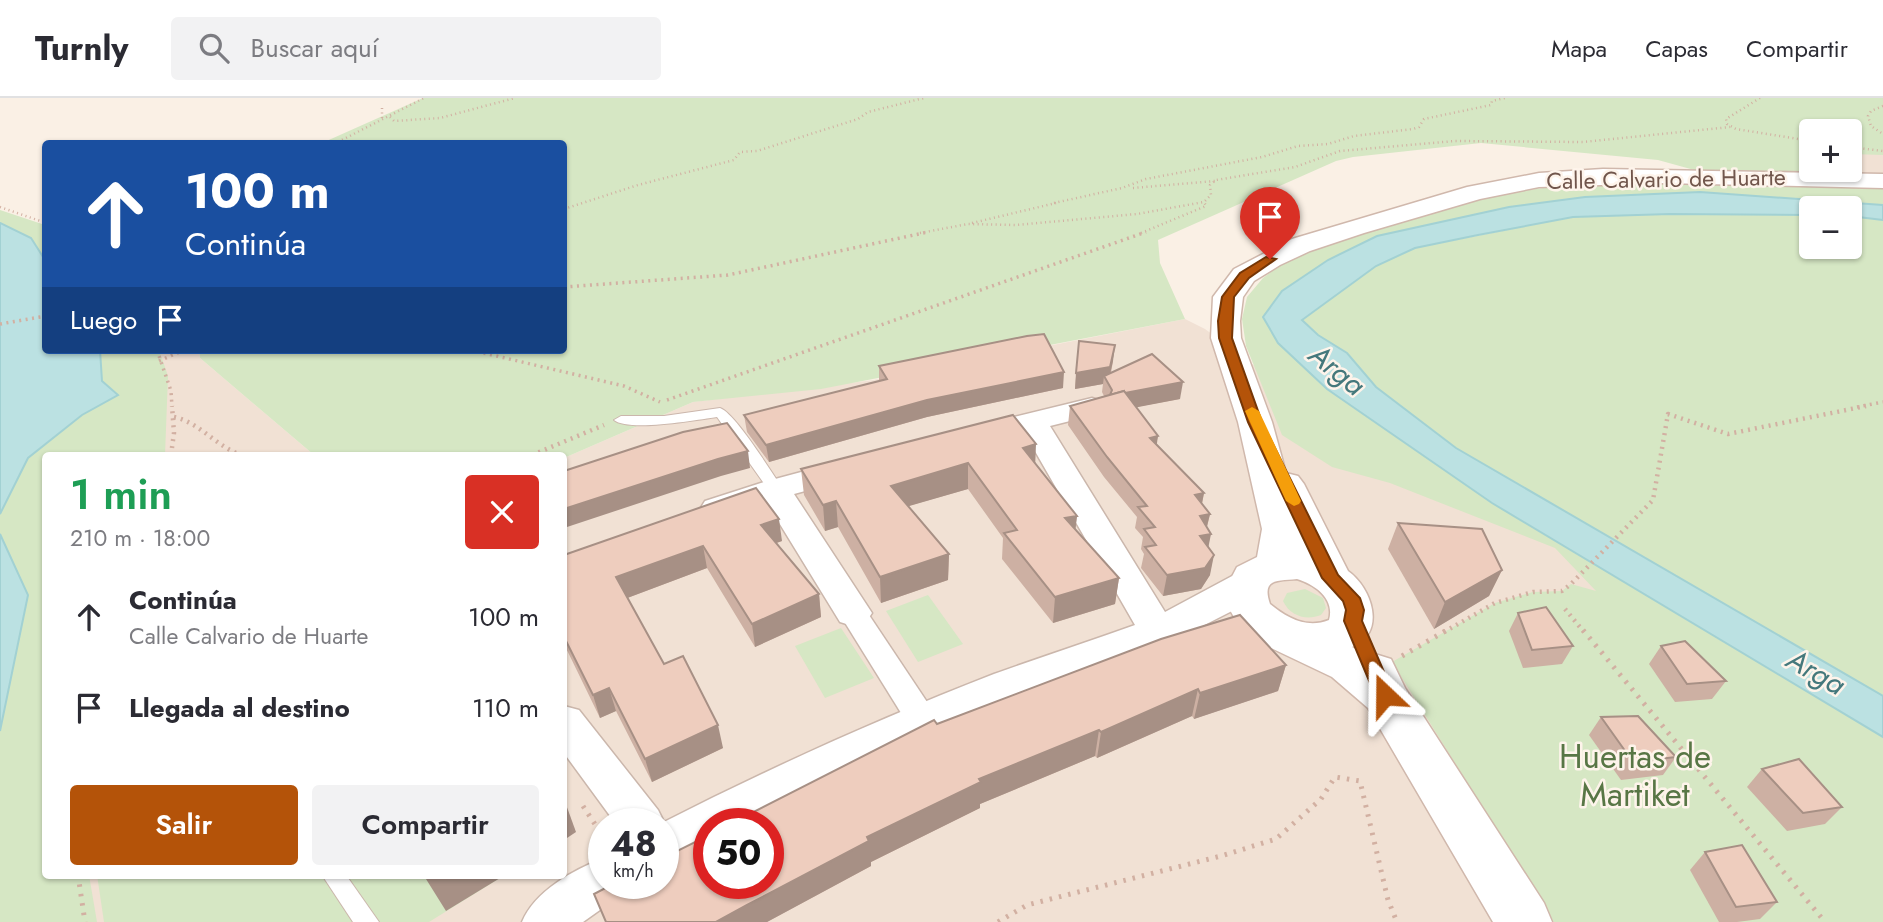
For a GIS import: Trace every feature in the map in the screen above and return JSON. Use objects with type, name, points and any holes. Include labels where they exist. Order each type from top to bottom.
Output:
[{"type":"main road","name":"Calle Calvario de Huarte","points":[[1255,422],[1226,338],[1228,297],[1244,275],[1301,245],[1476,192],[1548,179],[1652,176],[1883,181]]},
{"type":"main road","points":[[1255,422],[1282,529],[1261,575],[1245,595],[1249,608],[1259,620],[1283,634],[1343,662],[1389,678]]},
{"type":"main road","points":[[1255,422],[1331,578],[1351,598],[1355,610],[1353,621],[1347,630],[1337,636],[1308,641],[1283,634]]},
{"type":"main road","points":[[1261,575],[1304,567],[1331,578]]},
{"type":"main road","points":[[1353,621],[1389,678],[1524,922]]},
{"type":"street","points":[[951,442],[1092,407]]},
{"type":"street","points":[[1032,421],[1158,632]]},
{"type":"street","points":[[688,520],[775,489],[870,464]]},
{"type":"street","points":[[775,489],[922,720]]},
{"type":"street","points":[[679,837],[796,776],[922,720],[1045,671],[1158,632],[1213,607],[1261,575]]},
{"type":"street","points":[[1158,632],[1214,622],[1248,624],[1283,634]]},
{"type":"street","points":[[567,726],[630,808]]},
{"type":"street","points":[[546,922],[588,890]]},
{"type":"lane","points":[[621,420],[664,420],[720,412],[737,431],[754,462],[775,489]]},
{"type":"lane","points":[[336,879],[367,922]]},
{"type":"path","points":[[342,140],[424,98]]},
{"type":"path","points":[[390,117],[394,121],[407,122],[436,120],[515,98]]},
{"type":"path","points":[[567,208],[638,185],[734,160],[740,152],[757,151],[858,120],[868,112],[924,98]]},
{"type":"path","points":[[567,288],[727,275],[968,224],[1122,188],[1146,179],[1262,157],[1298,146],[1328,144],[1354,136],[1413,129],[1419,127],[1424,119],[1462,109],[1484,108],[1492,101],[1504,98]]},
{"type":"path","points":[[1730,127],[1726,119],[1760,98]]},
{"type":"path","points":[[1883,106],[1871,111],[1868,121],[1883,134]]},
{"type":"path","points":[[382,108],[382,121]]},
{"type":"path","points":[[1054,203],[1135,187],[1216,180],[1295,167],[1340,151],[1455,141],[1583,142],[1730,127],[1799,139]]},
{"type":"path","points":[[1862,148],[1883,150]]},
{"type":"path","points":[[968,224],[1016,225],[1138,214],[1204,202],[1211,195],[1210,185],[1216,180]]},
{"type":"path","points":[[538,452],[661,402],[1165,225],[1206,206],[1204,202]]},
{"type":"path","points":[[0,207],[42,221]]},
{"type":"path","points":[[0,324],[42,317]]},
{"type":"path","points":[[158,354],[168,376],[173,417],[171,452]]},
{"type":"path","points":[[159,360],[174,354]]},
{"type":"path","points":[[486,354],[540,364],[569,374],[624,386],[661,402]]},
{"type":"path","points":[[1389,678],[1495,603],[1533,592],[1562,591],[1571,584],[1653,500],[1668,414],[1728,434],[1883,402]]},
{"type":"path","points":[[173,417],[197,424],[222,449],[232,452]]},
{"type":"path","points":[[1565,609],[1825,922]]},
{"type":"path","points":[[998,922],[1027,905],[1222,856],[1276,839],[1321,799],[1335,776],[1360,781],[1388,900],[1397,922]]},
{"type":"path","points":[[79,879],[85,922]]},
{"type":"shaded area","points":[[1883,98],[1883,186],[1859,182],[1862,182],[1862,130]]},
{"type":"shaded area","points":[[1185,319],[1205,329],[1255,366],[1883,737],[1883,922],[0,922],[46,354],[200,354],[200,358],[310,452],[42,452],[42,879],[567,879],[567,457],[693,402],[874,380]]},
{"type":"green space","points":[[423,98],[1883,98],[1883,155],[1862,154],[1862,119],[1799,119],[1799,181],[1716,176],[1658,160],[1481,143],[1336,161],[1158,240],[1160,263],[1185,319],[821,389],[693,402],[567,457],[567,452],[310,452],[200,358],[200,354],[567,354],[567,140],[329,140]]},
{"type":"green space","name":"Huertas de Martiket","points":[[1590,181],[1883,187],[1883,205],[1862,204],[1862,196],[1799,196],[1799,199],[1700,192],[1585,197],[1509,207],[1377,236],[1328,260],[1282,291],[1263,317],[1492,503],[1883,737],[1883,922],[1554,922],[1392,662],[1495,603],[1533,592],[1562,591],[1571,584],[1596,591],[1555,548],[1390,483],[1332,467],[1282,435],[1246,346],[1242,319],[1247,297],[1263,278],[1287,260],[1346,235],[1488,196]]},
{"type":"green space","points":[[1824,182],[1859,182],[1860,184]]},
{"type":"green space","points":[[0,210],[42,224],[42,354],[160,354],[168,376],[165,452],[42,452],[42,879],[90,879],[97,922],[0,922]]},
{"type":"green space","points":[[1670,214],[1799,215],[1799,259],[1862,259],[1862,217],[1883,220],[1883,696],[1456,448],[1376,387],[1347,353],[1318,335],[1302,320],[1376,266],[1415,248],[1573,217]]},
{"type":"green space","points":[[1305,589],[1323,598],[1326,608],[1321,615],[1299,616],[1286,606],[1283,601],[1287,593]]},
{"type":"green space","points":[[928,595],[963,644],[918,662],[886,611]]},
{"type":"green space","points":[[841,628],[874,678],[825,698],[795,646]]},
{"type":"green space","points":[[98,879],[499,879],[429,922],[104,922]]},
{"type":"water","name":"Arga","points":[[1700,192],[1799,199],[1799,215],[1670,214],[1573,217],[1415,248],[1376,266],[1302,320],[1318,335],[1347,353],[1376,387],[1456,448],[1883,696],[1883,737],[1492,503],[1327,389],[1278,343],[1263,317],[1282,291],[1328,260],[1377,236],[1509,207],[1585,197]]},
{"type":"water","points":[[1862,204],[1883,205],[1883,220],[1862,217]]},
{"type":"water","points":[[0,223],[31,238],[42,255],[42,354],[100,354],[102,381],[118,395],[82,415],[28,458],[0,514]]},
{"type":"water","points":[[0,534],[28,595],[0,731]]},
{"type":"building","points":[[1044,334],[1064,372],[927,400],[766,445],[744,415],[887,379],[879,366]]},
{"type":"building","points":[[1079,341],[1115,345],[1110,367],[1076,373]]},
{"type":"building","points":[[1152,354],[1183,382],[1110,395],[1112,390],[1104,376]]},
{"type":"building","points":[[1124,391],[1158,436],[1150,438],[1204,493],[1195,495],[1210,514],[1200,516],[1211,534],[1200,536],[1214,555],[1205,568],[1167,575],[1145,547],[1156,545],[1144,529],[1155,527],[1138,507],[1147,506],[1070,406]]},
{"type":"building","points":[[1013,415],[1036,444],[1023,448],[1077,516],[1065,518],[1119,578],[1055,597],[1004,533],[1017,530],[968,463],[891,486],[949,554],[880,577],[836,501],[823,505],[801,469]]},
{"type":"building","points":[[727,423],[748,451],[567,508],[567,470],[683,432]]},
{"type":"building","points":[[756,488],[779,519],[761,525],[819,594],[752,624],[703,546],[616,577],[664,664],[683,656],[718,725],[645,759],[609,688],[593,695],[567,643],[567,554]]},
{"type":"building","points":[[1398,523],[1482,529],[1502,570],[1445,602]]},
{"type":"building","points":[[1546,607],[1573,646],[1532,650],[1518,613]]},
{"type":"building","points":[[1240,615],[1286,665],[1200,693],[1198,689],[1101,732],[1099,730],[979,779],[981,782],[867,837],[869,841],[784,886],[784,808],[761,808],[934,720],[937,724],[1161,639]]},
{"type":"building","points":[[1685,641],[1726,681],[1687,684],[1661,646]]},
{"type":"building","points":[[1638,716],[1676,757],[1633,762],[1601,717]]},
{"type":"building","points":[[1799,759],[1842,807],[1803,813],[1762,769]]},
{"type":"building","points":[[693,843],[693,899],[759,899],[716,922],[606,922],[596,899],[679,899],[679,850]]},
{"type":"building","points":[[1742,845],[1777,902],[1736,907],[1705,852]]},
{"type":"slow traffic","points":[[1252,411],[1294,501]]},
{"type":"route","points":[[1270,259],[1244,275],[1228,297],[1226,338],[1255,422],[1331,578],[1343,587],[1351,598],[1355,610],[1353,621],[1385,695]]}]
